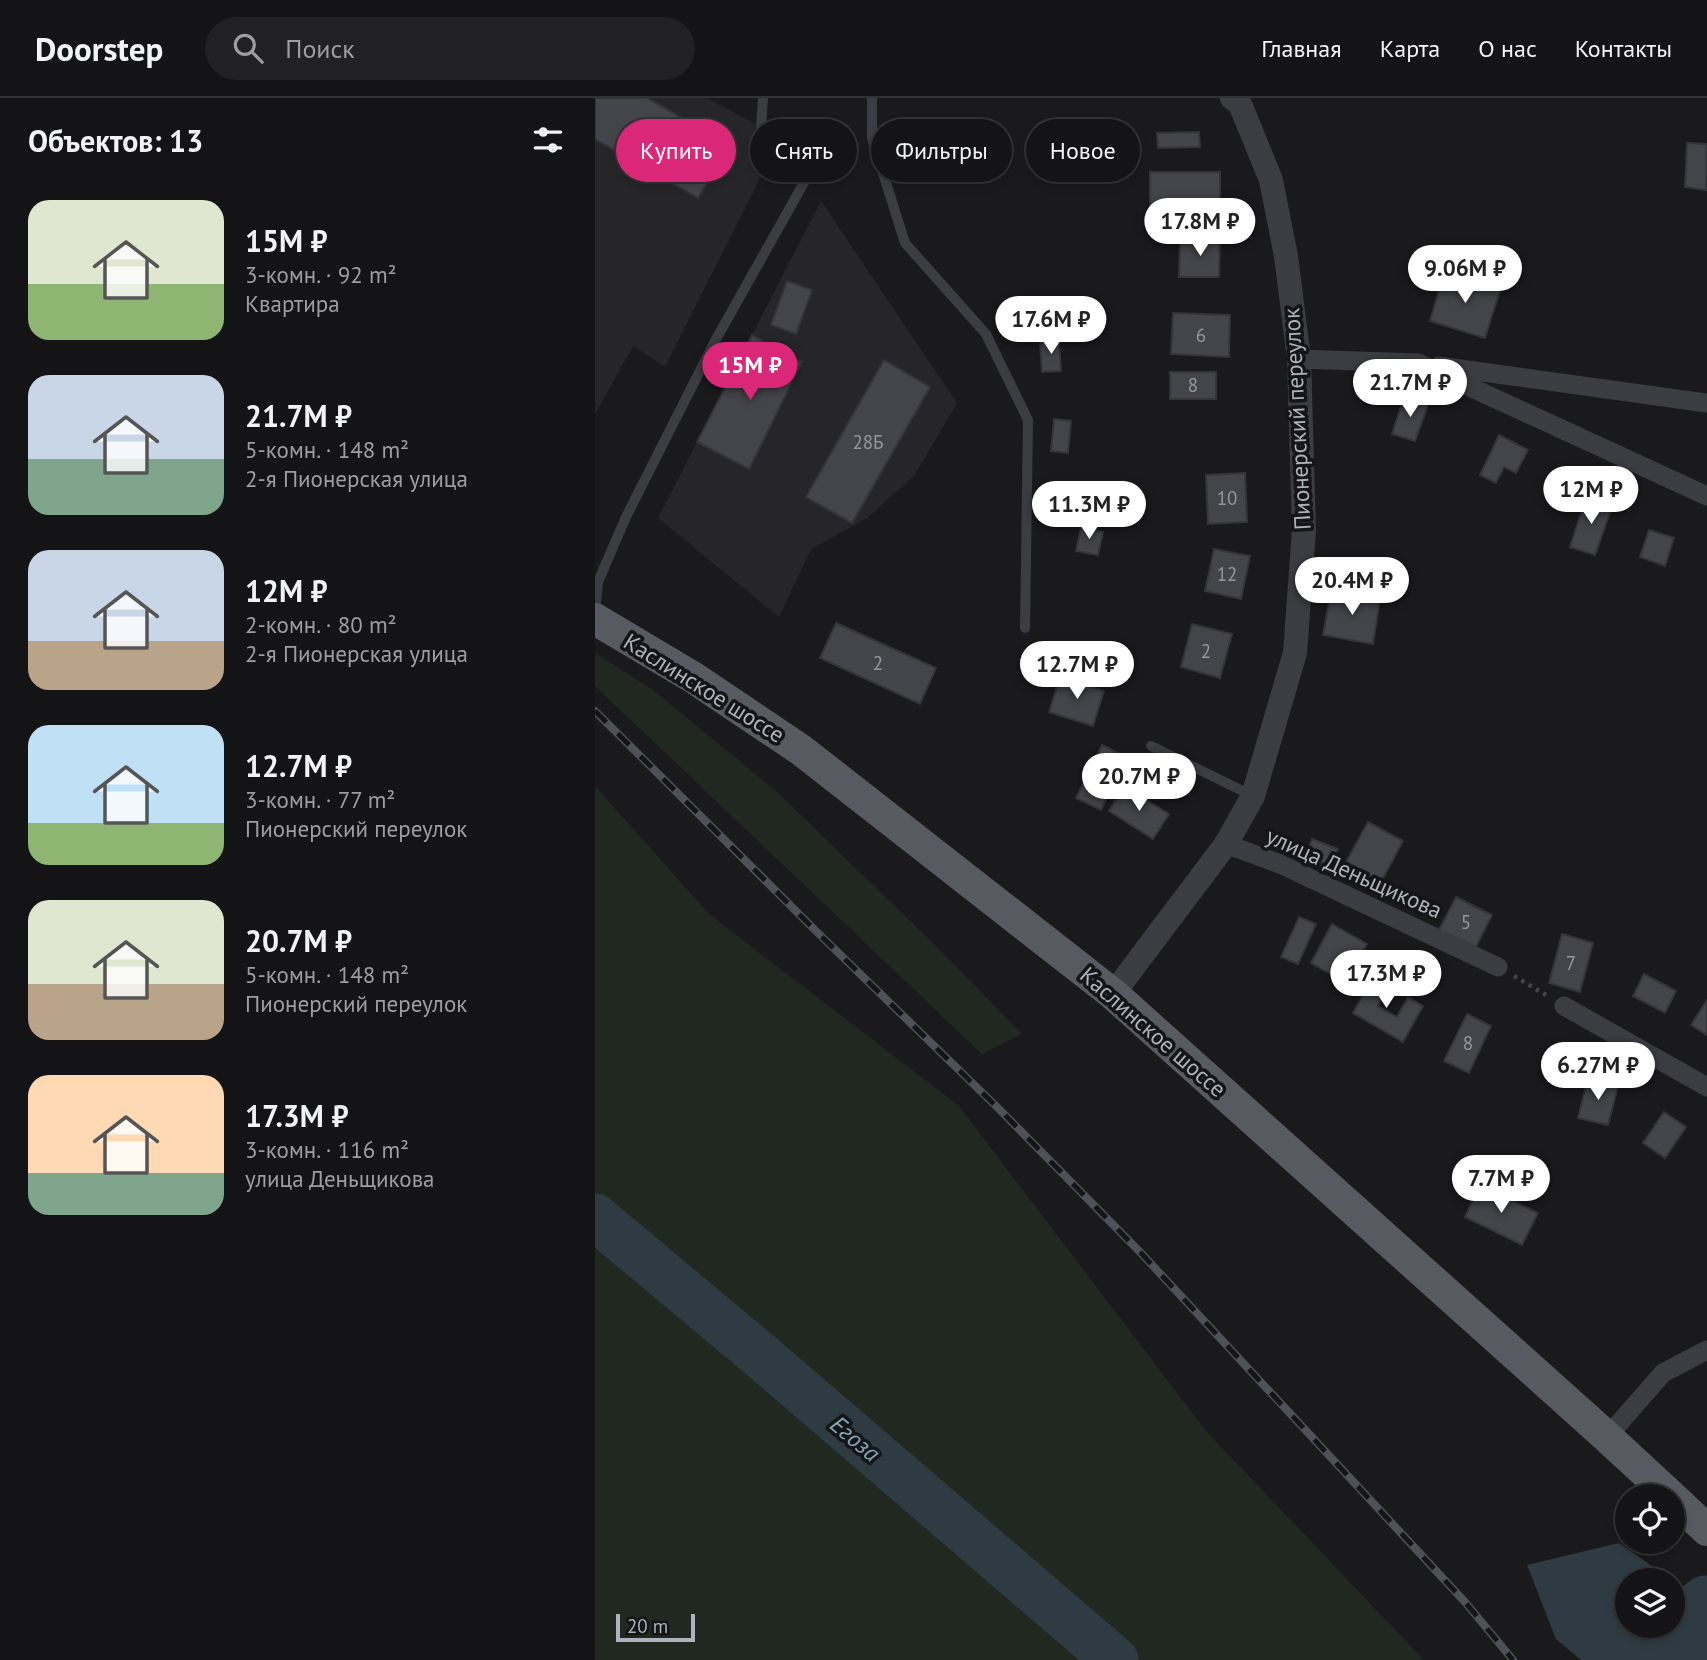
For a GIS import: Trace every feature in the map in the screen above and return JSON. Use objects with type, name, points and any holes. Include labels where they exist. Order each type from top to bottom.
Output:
[{"type":"main road","name":"Каслинское шоссе","points":[[595,619],[694,678],[801,750],[1113,994],[1658,1484]]},
{"type":"main road","name":"Каслинское шоссе","points":[[1685,1509],[1707,1530]]},
{"type":"street","name":"Пионерский переулок","points":[[1113,994],[1226,844],[1253,796],[1295,653],[1304,530],[1299,359],[1286,256],[1271,180],[1240,104],[1232,98]]},
{"type":"street","points":[[1299,359],[1417,363],[1707,402]]},
{"type":"street","points":[[1417,363],[1707,496]]},
{"type":"street","name":"улица Деньщикова","points":[[1226,844],[1280,864],[1499,967]]},
{"type":"street","points":[[1564,1006],[1707,1087]]},
{"type":"street","points":[[1608,1437],[1664,1373],[1707,1350]]},
{"type":"lane","points":[[762,119],[763,98]]},
{"type":"lane","points":[[872,98],[872,138],[905,243],[986,334],[1028,420],[1025,628]]},
{"type":"lane","points":[[595,612],[598,582],[626,517],[716,341],[804,182]]},
{"type":"lane","points":[[1151,746],[1253,796]]},
{"type":"path","points":[[1499,967],[1564,1006]]},
{"type":"shaded area","points":[[595,98],[707,98],[750,121],[750,182],[758,182],[665,367],[633,346],[595,414]]},
{"type":"shaded area","points":[[821,201],[957,403],[914,476],[867,518],[811,549],[779,617],[658,518]]},
{"type":"shaded area","points":[[595,653],[653,690],[776,791],[938,948],[1022,1034],[982,1054],[595,686]]},
{"type":"shaded area","points":[[595,786],[709,914],[959,1106],[1206,1431],[1424,1660],[595,1660]]},
{"type":"shaded area","points":[[1615,1544],[1615,1554],[1635,1554],[1655,1568],[1615,1568],[1615,1638],[1685,1638],[1685,1597],[1707,1620],[1707,1660],[1581,1660],[1556,1639],[1527,1565]]},
{"type":"building","points":[[595,98],[647,98],[684,119],[616,119],[616,151],[595,139]]},
{"type":"building","points":[[1199,132],[1200,147],[1158,148],[1157,133]]},
{"type":"building","points":[[1687,143],[1707,144],[1706,190],[1685,187]]},
{"type":"building","points":[[1150,172],[1220,172],[1220,216],[1150,216]]},
{"type":"building","points":[[670,182],[707,182],[698,198]]},
{"type":"building","points":[[1180,239],[1220,239],[1219,277],[1179,277]]},
{"type":"building","points":[[1444,273],[1500,290],[1485,338],[1430,321]]},
{"type":"building","points":[[787,281],[812,290],[796,334],[771,325]]},
{"type":"building","points":[[1173,313],[1230,315],[1229,357],[1171,354]]},
{"type":"building","points":[[752,335],[802,362],[749,469],[697,442]]},
{"type":"building","points":[[1059,341],[1061,371],[1042,372],[1040,342]]},
{"type":"building","points":[[884,360],[930,387],[852,523],[806,497]]},
{"type":"building","points":[[1170,372],[1216,372],[1216,399],[1170,399]]},
{"type":"building","points":[[1404,397],[1428,405],[1415,441],[1392,434]]},
{"type":"building","points":[[1054,419],[1071,421],[1068,453],[1051,451]]},
{"type":"building","points":[[1499,435],[1528,450],[1516,473],[1504,467],[1496,483],[1480,475]]},
{"type":"building","points":[[1245,473],[1247,522],[1208,524],[1206,475]]},
{"type":"building","points":[[1586,497],[1613,504],[1595,555],[1570,547]]},
{"type":"building","points":[[1081,527],[1103,532],[1098,555],[1076,551]]},
{"type":"building","points":[[1649,530],[1674,538],[1665,566],[1640,557]]},
{"type":"building","points":[[1214,549],[1250,556],[1241,599],[1205,591]]},
{"type":"building","points":[[1331,591],[1380,599],[1373,644],[1323,635]]},
{"type":"building","points":[[836,623],[936,668],[920,704],[820,658]]},
{"type":"building","points":[[1192,624],[1232,634],[1220,678],[1181,667]]},
{"type":"building","points":[[1060,677],[1104,691],[1093,726],[1049,712]]},
{"type":"building","points":[[1102,745],[1127,757],[1101,810],[1076,798]]},
{"type":"building","points":[[1124,786],[1169,814],[1153,839],[1109,811]]},
{"type":"building","points":[[1368,822],[1403,841],[1381,882],[1346,862]]},
{"type":"building","points":[[1312,839],[1338,849],[1329,870],[1304,861]]},
{"type":"building","points":[[1456,897],[1492,915],[1476,947],[1439,930]]},
{"type":"building","points":[[1299,917],[1316,924],[1298,964],[1281,957]]},
{"type":"building","points":[[1332,924],[1367,944],[1345,982],[1311,963]]},
{"type":"building","points":[[1562,934],[1593,943],[1580,992],[1549,983]]},
{"type":"building","points":[[1375,972],[1391,981],[1378,1006],[1397,1017],[1408,997],[1423,1006],[1403,1042],[1353,1013]]},
{"type":"building","points":[[1644,974],[1676,991],[1665,1013],[1633,996]]},
{"type":"building","points":[[1707,1000],[1707,1035],[1691,1025]]},
{"type":"building","points":[[1467,1014],[1491,1026],[1469,1073],[1444,1061]]},
{"type":"building","points":[[1588,1078],[1618,1086],[1608,1125],[1578,1118]]},
{"type":"building","points":[[1664,1112],[1686,1127],[1665,1158],[1643,1143]]},
{"type":"building","points":[[1480,1185],[1538,1213],[1522,1245],[1465,1217]]},
{"type":"waterway","name":"Егоза","points":[[595,1217],[1115,1660]]},
{"type":"waterway","name":"Егоза","points":[[1685,1615],[1705,1599]]},
{"type":"railway","points":[[595,711],[999,1109],[1141,1253],[1465,1602],[1513,1660]]}]
